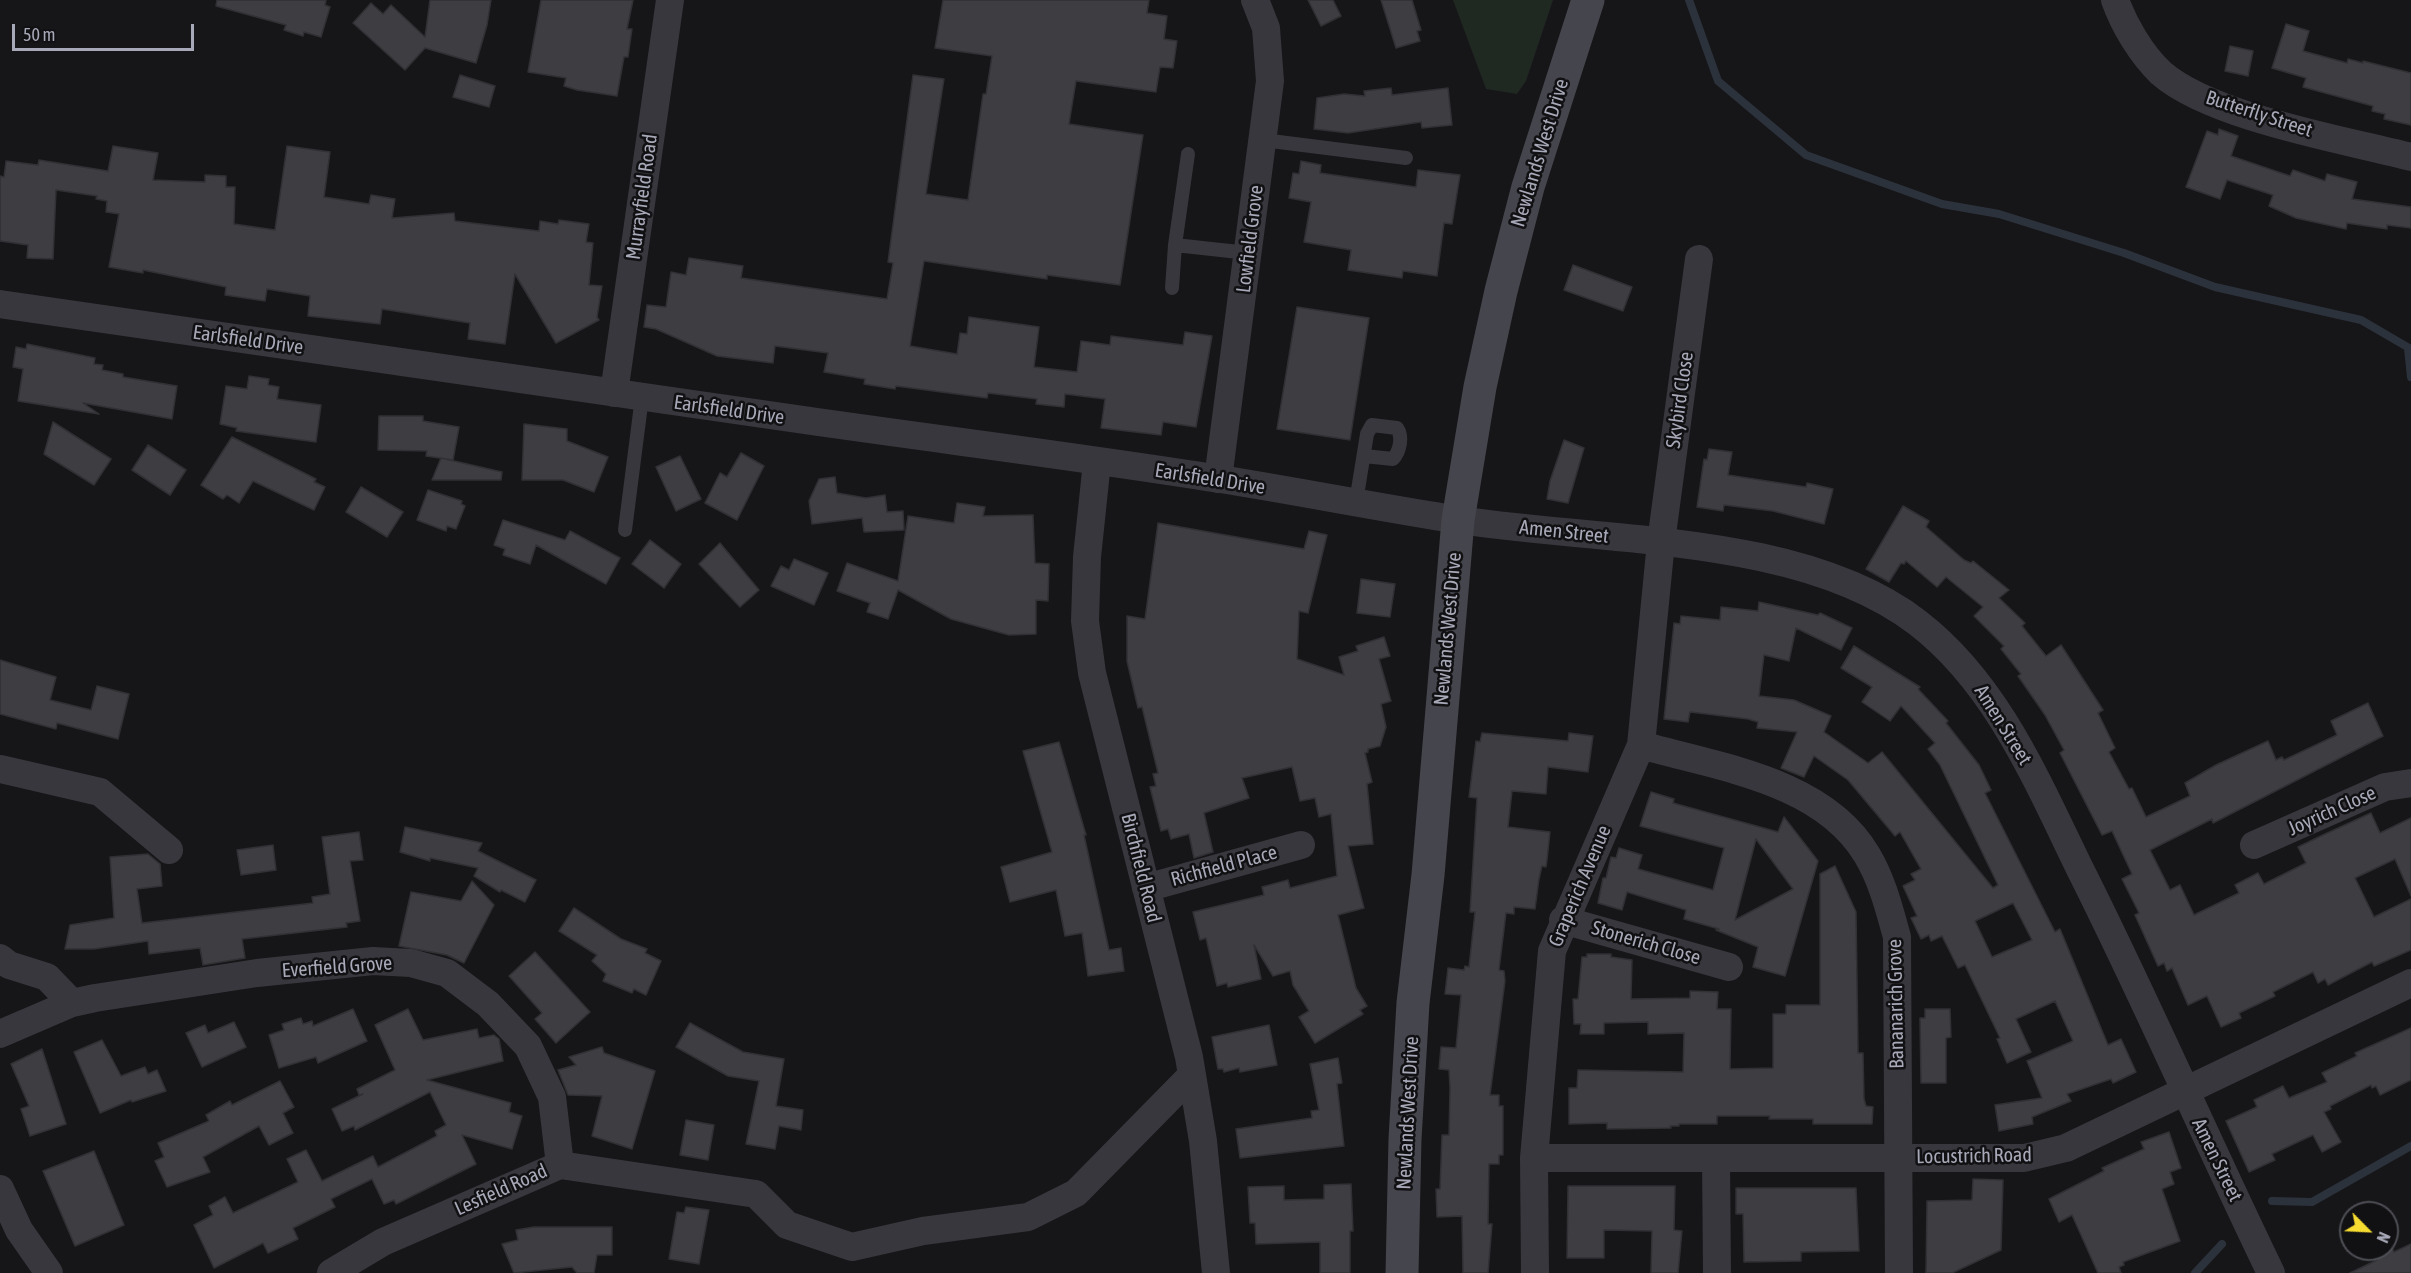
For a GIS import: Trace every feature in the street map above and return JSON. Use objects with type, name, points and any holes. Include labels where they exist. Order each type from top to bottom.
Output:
[{"type":"street","name":"Murrayfield Road","points":[[614,393],[670,0]]},
{"type":"street","name":"Lowfield Grove","points":[[1218,479],[1270,81],[1266,28],[1255,0]]},
{"type":"street","name":"Newlands West Drive","points":[[1402,1273],[1405,1139],[1413,1003],[1428,875],[1458,520],[1480,387],[1504,279],[1528,187],[1588,0]]},
{"type":"street","name":"Butterfly Street","points":[[2115,0],[2128,28],[2148,57],[2162,73],[2187,90],[2218,105],[2273,122],[2411,157]]},
{"type":"street","name":"Skybird Close","points":[[1661,542],[1699,259]]},
{"type":"street","name":"Earlsfield Drive","points":[[0,304],[1218,479],[1458,520]]},
{"type":"street","name":"Birchfield Road","points":[[1096,462],[1087,556],[1085,621],[1092,673],[1192,1075],[1203,1141],[1216,1273]]},
{"type":"street","name":"Amen Street","points":[[1458,520],[1661,542],[1761,558],[1833,577],[1883,599],[1920,624],[1965,666],[1998,710],[2042,792],[2138,984],[2184,1092],[2271,1273]]},
{"type":"street","name":"Graperich Avenue","points":[[1535,1273],[1534,1158],[1552,951],[1563,920],[1641,745],[1661,542]]},
{"type":"street","name":"Bananarich Grove","points":[[1641,745],[1783,786],[1824,808],[1849,830],[1867,855],[1886,895],[1896,937],[1899,1273]]},
{"type":"street","points":[[0,769],[100,792],[169,850]]},
{"type":"street","name":"Joyrich Close","points":[[2254,845],[2385,787],[2411,783]]},
{"type":"street","name":"Richfield Place","points":[[1146,888],[1301,845]]},
{"type":"street","name":"Stonerich Close","points":[[1563,920],[1729,967]]},
{"type":"street","points":[[0,958],[9,964],[47,977],[72,1003]]},
{"type":"street","name":"Everfield Grove","points":[[0,1034],[72,1003],[257,973],[372,961],[411,963],[447,973],[488,1004],[528,1046],[552,1097],[560,1165]]},
{"type":"street","name":"Locustrich Road","points":[[1534,1158],[2024,1158],[2066,1148],[2411,983]]},
{"type":"street","name":"Lesfield Road","points":[[331,1273],[383,1242],[560,1165],[756,1194],[787,1225],[852,1247],[922,1231],[1028,1217],[1076,1193],[1192,1075]]},
{"type":"street","points":[[1716,1158],[1717,1273]]},
{"type":"street","points":[[0,1189],[10,1237],[49,1273]]},
{"type":"lane","points":[[1263,140],[1406,158]]},
{"type":"lane","points":[[1172,288],[1175,245],[1188,154]]},
{"type":"lane","points":[[1175,245],[1248,254]]},
{"type":"lane","points":[[626,530],[642,397]]},
{"type":"lane","points":[[1356,502],[1364,456]]},
{"type":"shaded area","points":[[1453,0],[1553,0],[1526,81],[1517,94],[1486,89]]},
{"type":"building","points":[[217,0],[326,0],[325,5],[330,7],[321,37],[304,32],[303,36],[284,30],[286,25],[216,6]]},
{"type":"building","points":[[430,0],[491,0],[487,25],[476,63],[425,48],[405,70],[353,23],[371,3],[383,14],[391,5],[425,37]]},
{"type":"building","points":[[541,0],[633,0],[627,29],[632,29],[628,57],[624,57],[617,96],[577,90],[564,86],[566,78],[528,72]]},
{"type":"building","points":[[943,0],[1149,0],[1147,13],[1167,16],[1164,39],[1177,41],[1173,68],[1160,67],[1156,92],[1076,81],[1069,124],[1143,135],[1120,285],[1047,275],[1047,279],[924,261],[910,346],[957,354],[960,333],[967,334],[969,317],[1039,327],[1034,367],[1077,372],[1081,341],[1110,345],[1111,336],[1183,345],[1185,332],[1212,336],[1196,427],[1163,422],[1161,435],[1101,428],[1105,399],[1065,394],[1064,407],[1036,404],[1037,399],[988,393],[987,398],[896,386],[895,389],[864,384],[865,379],[824,372],[828,353],[775,346],[773,363],[717,356],[656,329],[644,327],[647,305],[666,307],[671,272],[686,275],[689,258],[743,266],[741,278],[887,299],[893,263],[888,262],[913,75],[944,79],[926,194],[968,200],[983,94],[986,94],[992,56],[935,48]]},
{"type":"building","points":[[1308,0],[1333,0],[1341,16],[1321,26]]},
{"type":"building","points":[[1381,0],[1412,0],[1421,30],[1417,31],[1420,41],[1396,48]]},
{"type":"building","points":[[2286,24],[2309,31],[2303,51],[2347,63],[2348,59],[2363,63],[2363,61],[2411,73],[2411,125],[2384,119],[2385,114],[2372,111],[2373,106],[2303,87],[2306,78],[2272,68]]},
{"type":"building","points":[[2230,46],[2253,51],[2248,76],[2225,71]]},
{"type":"building","points":[[460,75],[495,86],[489,107],[453,97]]},
{"type":"building","points":[[1391,88],[1392,95],[1448,88],[1452,125],[1422,128],[1421,122],[1348,133],[1314,129],[1317,98],[1344,94],[1365,96],[1364,91]]},
{"type":"building","points":[[2219,129],[2238,136],[2231,156],[2290,176],[2293,170],[2325,181],[2327,174],[2357,182],[2352,199],[2411,207],[2411,228],[2387,225],[2387,229],[2347,223],[2346,229],[2296,218],[2269,206],[2273,195],[2227,180],[2220,199],[2186,187],[2207,131],[2218,135]]},
{"type":"building","points":[[113,146],[158,153],[153,180],[205,182],[205,175],[226,176],[226,187],[235,187],[234,224],[275,230],[287,146],[330,152],[324,197],[369,204],[371,195],[395,199],[392,218],[454,213],[455,221],[539,231],[540,221],[558,224],[559,220],[589,224],[586,242],[593,243],[589,285],[602,286],[597,317],[599,320],[556,343],[515,274],[505,344],[468,339],[470,323],[382,309],[380,324],[308,316],[310,296],[267,289],[265,301],[225,295],[226,287],[143,270],[143,273],[109,267],[119,214],[106,212],[107,201],[96,199],[97,196],[56,190],[53,259],[27,258],[28,245],[0,241],[0,176],[4,177],[6,161],[38,165],[39,160],[108,171]]},
{"type":"building","points":[[1301,161],[1321,165],[1320,173],[1416,187],[1418,170],[1460,175],[1452,224],[1444,223],[1437,276],[1403,271],[1402,278],[1348,270],[1351,250],[1304,242],[1311,202],[1289,198],[1293,173],[1299,174]]},
{"type":"building","points":[[1573,265],[1632,287],[1623,311],[1564,290]]},
{"type":"building","points":[[1297,307],[1369,318],[1350,440],[1277,429]]},
{"type":"building","points":[[27,344],[95,358],[94,364],[103,365],[102,370],[123,374],[123,377],[177,386],[172,419],[83,403],[99,414],[18,401],[23,369],[13,367],[16,347],[26,349]]},
{"type":"building","points":[[249,376],[269,379],[268,385],[279,387],[277,399],[321,405],[316,442],[236,431],[237,428],[220,424],[226,386],[247,389]]},
{"type":"building","points":[[379,416],[423,416],[423,421],[459,427],[453,460],[426,456],[427,451],[378,450]]},
{"type":"building","points":[[53,422],[111,459],[94,485],[44,454]]},
{"type":"building","points":[[524,424],[567,429],[567,441],[608,457],[594,492],[563,480],[522,480]]},
{"type":"building","points":[[232,437],[316,479],[314,482],[325,487],[314,510],[253,481],[239,503],[227,495],[223,499],[201,485]]},
{"type":"building","points":[[1564,440],[1584,448],[1568,503],[1547,499],[1550,481]]},
{"type":"building","points":[[148,445],[186,470],[170,495],[132,470]]},
{"type":"building","points":[[1709,449],[1732,452],[1728,475],[1806,487],[1807,483],[1833,489],[1824,524],[1773,511],[1724,505],[1723,511],[1697,507],[1704,459],[1707,460]]},
{"type":"building","points":[[741,453],[764,466],[737,520],[705,503],[720,473],[727,477]]},
{"type":"building","points":[[680,456],[701,499],[676,511],[656,467]]},
{"type":"building","points":[[441,458],[502,472],[501,480],[432,480]]},
{"type":"building","points":[[835,477],[837,493],[866,498],[885,495],[887,512],[903,511],[904,530],[864,532],[862,518],[812,524],[809,501],[819,479]]},
{"type":"building","points":[[361,487],[403,512],[387,537],[346,512]]},
{"type":"building","points":[[428,490],[462,501],[461,504],[465,506],[456,529],[447,526],[446,531],[417,520]]},
{"type":"building","points":[[957,503],[985,507],[983,516],[1033,515],[1035,563],[1049,564],[1048,601],[1036,600],[1036,634],[1009,635],[951,619],[898,590],[888,619],[867,612],[870,603],[837,591],[847,563],[898,581],[908,516],[954,523]]},
{"type":"building","points":[[1903,506],[1929,521],[1926,527],[1964,560],[1971,563],[1973,561],[2009,590],[1999,598],[2025,623],[2022,626],[2046,656],[2061,645],[2103,710],[2098,713],[2115,748],[2109,752],[2129,789],[2132,788],[2146,817],[2190,796],[2185,783],[2216,765],[2268,741],[2276,760],[2282,757],[2284,760],[2337,735],[2331,721],[2368,703],[2383,736],[2213,823],[2212,819],[2150,850],[2170,890],[2180,885],[2194,915],[2239,893],[2235,885],[2258,873],[2264,884],[2306,863],[2298,847],[2371,813],[2380,833],[2411,818],[2411,896],[2395,859],[2355,878],[2374,917],[2411,899],[2411,950],[2374,966],[2372,962],[2328,985],[2325,979],[2318,983],[2313,972],[2273,992],[2275,996],[2239,1013],[2241,1018],[2221,1027],[2207,996],[2188,1005],[2172,968],[2167,971],[2164,963],[2158,966],[2135,915],[2139,913],[2122,879],[2132,874],[2112,831],[2102,835],[2060,753],[2064,750],[2045,715],[2018,676],[2021,674],[2001,649],[2004,646],[1974,616],[1983,607],[1946,577],[1937,587],[1906,561],[1904,564],[1901,563],[1889,582],[1866,569]]},
{"type":"building","points":[[503,520],[565,540],[570,531],[620,558],[606,584],[536,545],[530,564],[503,555],[505,549],[494,545]]},
{"type":"building","points":[[1158,523],[1304,549],[1309,531],[1327,535],[1308,613],[1299,611],[1297,659],[1344,675],[1339,657],[1358,651],[1356,646],[1384,637],[1390,656],[1379,659],[1391,701],[1381,704],[1386,727],[1380,746],[1368,749],[1365,753],[1372,782],[1367,784],[1373,844],[1348,846],[1364,908],[1338,915],[1356,988],[1367,1006],[1360,1010],[1363,1014],[1315,1043],[1299,1017],[1309,1011],[1293,985],[1290,971],[1273,976],[1254,945],[1261,979],[1228,987],[1227,983],[1217,986],[1206,938],[1200,940],[1193,912],[1264,895],[1262,887],[1288,880],[1290,888],[1337,876],[1331,814],[1319,817],[1315,798],[1300,801],[1292,767],[1242,778],[1249,798],[1204,813],[1213,852],[1194,858],[1189,834],[1171,839],[1168,829],[1161,831],[1150,787],[1156,786],[1153,774],[1158,773],[1142,707],[1138,708],[1127,661],[1127,616],[1145,619]]},
{"type":"building","points":[[650,540],[681,564],[664,588],[632,564]]},
{"type":"building","points":[[720,543],[759,590],[740,607],[699,564]]},
{"type":"building","points":[[794,559],[828,573],[814,605],[771,586],[781,566],[789,570]]},
{"type":"building","points":[[1361,579],[1395,584],[1390,617],[1357,613]]},
{"type":"building","points":[[1759,602],[1818,615],[1820,613],[1852,628],[1841,650],[1796,628],[1789,661],[1764,655],[1759,696],[1794,700],[1831,716],[1824,732],[1868,763],[1882,752],[1993,888],[1998,885],[1940,765],[1928,749],[1935,743],[1901,706],[1890,721],[1862,702],[1872,687],[1841,668],[1854,646],[1920,687],[1918,689],[1948,721],[1946,723],[1979,765],[1991,790],[1985,793],[2055,932],[2060,929],[2108,1045],[2121,1039],[2136,1072],[2113,1083],[2111,1079],[2067,1094],[2071,1101],[2032,1117],[2033,1124],[1999,1131],[1995,1105],[2042,1098],[2027,1061],[2073,1041],[2055,1001],[2016,1019],[2031,1052],[2007,1063],[1997,1039],[2000,1038],[1965,965],[1958,968],[1942,936],[1931,941],[1929,935],[1921,939],[1911,918],[1917,916],[1903,886],[1915,880],[1911,874],[1921,869],[1900,832],[1895,836],[1848,780],[1814,756],[1804,777],[1781,768],[1797,732],[1757,728],[1758,722],[1748,719],[1690,712],[1688,722],[1664,719],[1674,623],[1680,624],[1681,616],[1720,620],[1721,607],[1758,611]],"holes":[[[2013,903],[2032,940],[1992,957],[1975,921]]]},
{"type":"building","points":[[0,660],[56,677],[50,700],[91,710],[97,686],[129,694],[118,739],[57,723],[56,729],[0,714]]},
{"type":"building","points":[[1482,733],[1568,741],[1569,733],[1593,736],[1588,772],[1548,767],[1546,794],[1512,791],[1508,827],[1550,832],[1546,867],[1542,866],[1535,909],[1514,907],[1514,914],[1506,913],[1499,970],[1504,971],[1505,981],[1490,1095],[1499,1095],[1499,1106],[1503,1106],[1503,1155],[1499,1155],[1499,1164],[1489,1164],[1488,1224],[1492,1224],[1488,1273],[1463,1273],[1462,1216],[1437,1217],[1436,1189],[1440,1189],[1442,1135],[1449,1135],[1450,1088],[1449,1070],[1439,1069],[1441,1047],[1456,1048],[1461,995],[1445,994],[1448,968],[1464,970],[1465,966],[1469,967],[1475,912],[1470,912],[1477,798],[1469,797],[1476,741],[1480,742]]},
{"type":"building","points":[[1059,742],[1086,835],[1084,835],[1109,950],[1121,948],[1124,971],[1088,976],[1082,933],[1065,936],[1056,890],[1010,902],[1001,867],[1052,852],[1023,751]]},
{"type":"building","points":[[1651,792],[1674,799],[1673,803],[1778,832],[1784,817],[1818,861],[1785,976],[1753,967],[1758,947],[1716,930],[1719,929],[1684,919],[1686,910],[1627,892],[1622,910],[1598,903],[1603,878],[1606,878],[1611,857],[1616,858],[1619,848],[1642,855],[1638,869],[1713,890],[1724,848],[1640,826]],"holes":[[[1756,839],[1793,889],[1735,920]]]},
{"type":"building","points":[[405,827],[482,843],[478,851],[536,880],[525,902],[501,890],[500,892],[474,876],[478,868],[430,858],[430,861],[400,852]]},
{"type":"building","points":[[359,832],[363,860],[350,861],[360,921],[346,923],[347,927],[242,939],[245,958],[203,965],[200,948],[149,954],[148,941],[94,949],[65,949],[70,925],[114,918],[110,857],[148,854],[160,864],[162,886],[137,889],[142,923],[313,903],[312,897],[330,894],[322,837]]},
{"type":"building","points":[[273,845],[276,870],[241,875],[237,850]]},
{"type":"building","points":[[1835,866],[1856,912],[1858,1053],[1863,1053],[1864,1099],[1866,1106],[1873,1107],[1872,1124],[1813,1124],[1813,1119],[1717,1116],[1717,1124],[1679,1124],[1679,1126],[1670,1126],[1671,1128],[1607,1129],[1607,1123],[1569,1124],[1569,1088],[1577,1088],[1578,1070],[1683,1072],[1684,1033],[1648,1034],[1648,1022],[1604,1023],[1604,1034],[1580,1034],[1581,1024],[1574,1024],[1573,999],[1578,999],[1582,957],[1587,957],[1587,954],[1611,954],[1611,957],[1632,960],[1631,999],[1690,998],[1690,991],[1718,992],[1717,1009],[1731,1009],[1730,1069],[1773,1068],[1773,1014],[1786,1014],[1786,1005],[1820,1005],[1820,874]]},
{"type":"building","points":[[472,881],[494,905],[464,963],[447,955],[399,946],[411,892],[461,901]]},
{"type":"building","points":[[574,908],[621,939],[647,949],[645,953],[661,961],[646,995],[634,989],[632,993],[603,981],[606,974],[592,961],[597,955],[559,931]]},
{"type":"building","points":[[535,952],[590,1012],[556,1043],[535,1019],[542,1013],[509,976]]},
{"type":"building","points":[[353,1009],[367,1041],[318,1063],[316,1057],[279,1068],[269,1035],[284,1030],[282,1024],[301,1018],[303,1024],[312,1021],[313,1026]]},
{"type":"building","points":[[408,1009],[423,1040],[477,1029],[479,1038],[494,1035],[499,1039],[503,1061],[427,1080],[511,1103],[509,1112],[522,1116],[512,1149],[462,1135],[476,1164],[396,1204],[394,1200],[384,1204],[372,1179],[331,1199],[335,1207],[293,1228],[298,1239],[268,1253],[263,1243],[214,1268],[194,1225],[213,1215],[209,1206],[225,1197],[233,1213],[298,1182],[287,1159],[306,1150],[322,1181],[373,1156],[378,1167],[437,1136],[435,1131],[446,1125],[430,1092],[355,1130],[354,1126],[342,1131],[332,1109],[363,1094],[359,1095],[357,1089],[395,1070],[375,1025]]},
{"type":"building","points":[[1925,1009],[1950,1009],[1951,1037],[1946,1038],[1946,1083],[1921,1083],[1920,1018],[1925,1018]]},
{"type":"building","points":[[234,1022],[246,1047],[202,1067],[186,1033],[205,1025],[208,1033]]},
{"type":"building","points":[[690,1023],[743,1052],[784,1059],[776,1106],[803,1110],[801,1130],[779,1126],[775,1149],[746,1144],[759,1081],[728,1076],[676,1047]]},
{"type":"building","points":[[1269,1025],[1277,1065],[1240,1072],[1239,1068],[1224,1072],[1223,1069],[1218,1069],[1212,1037]]},
{"type":"building","points":[[2411,1028],[2411,1080],[2380,1095],[2376,1086],[2372,1088],[2371,1085],[2330,1106],[2331,1109],[2324,1112],[2341,1142],[2322,1152],[2313,1135],[2272,1154],[2275,1160],[2249,1172],[2226,1121],[2257,1107],[2254,1100],[2283,1086],[2289,1098],[2327,1082],[2322,1073],[2357,1056],[2355,1053]]},
{"type":"building","points":[[102,1040],[121,1076],[145,1067],[148,1074],[157,1070],[166,1091],[132,1102],[131,1100],[100,1113],[74,1052]]},
{"type":"building","points":[[602,1047],[604,1053],[655,1071],[632,1149],[592,1136],[602,1096],[568,1095],[558,1070],[576,1065],[569,1057]]},
{"type":"building","points":[[42,1049],[66,1124],[30,1136],[21,1109],[29,1106],[11,1064]]},
{"type":"building","points":[[1338,1058],[1342,1083],[1337,1084],[1344,1146],[1240,1158],[1236,1129],[1312,1118],[1311,1111],[1319,1110],[1310,1064]]},
{"type":"building","points":[[280,1081],[294,1107],[283,1113],[293,1133],[269,1145],[259,1126],[203,1157],[210,1172],[167,1187],[155,1161],[164,1157],[158,1143],[209,1121],[206,1115],[230,1101],[232,1105]]},
{"type":"building","points":[[686,1120],[714,1125],[708,1160],[680,1155]]},
{"type":"building","points":[[2169,1132],[2181,1168],[2170,1172],[2174,1184],[2162,1189],[2180,1241],[2123,1262],[2124,1265],[2119,1267],[2121,1273],[2098,1273],[2072,1215],[2059,1222],[2049,1199],[2104,1171],[2102,1168],[2144,1149],[2141,1142]]},
{"type":"building","points":[[94,1151],[124,1225],[75,1246],[43,1171]]},
{"type":"building","points":[[1973,1179],[2003,1180],[2001,1250],[1952,1273],[1926,1273],[1927,1201],[1972,1200]]},
{"type":"building","points":[[1351,1184],[1353,1231],[1350,1231],[1350,1273],[1320,1273],[1320,1242],[1256,1244],[1255,1223],[1250,1223],[1248,1187],[1284,1186],[1284,1200],[1324,1199],[1324,1185]]},
{"type":"building","points":[[1568,1186],[1675,1186],[1674,1230],[1682,1231],[1678,1273],[1651,1273],[1652,1231],[1604,1230],[1604,1258],[1567,1258]]},
{"type":"building","points":[[1736,1188],[1856,1188],[1859,1251],[1801,1252],[1801,1261],[1744,1262],[1743,1214],[1736,1214]]},
{"type":"building","points":[[686,1207],[709,1210],[699,1264],[669,1259],[677,1212],[684,1213]]},
{"type":"building","points":[[534,1227],[612,1227],[612,1255],[597,1255],[594,1273],[577,1273],[572,1267],[514,1273],[502,1244],[518,1240],[516,1230]]},
{"type":"building","points":[[2411,1244],[2411,1273],[2350,1273],[2375,1261],[2399,1261],[2399,1250]]},
{"type":"waterway","points":[[1689,0],[1718,81],[1806,155],[1942,204],[1999,214],[2124,253],[2215,287],[2361,320],[2411,349]]},
{"type":"waterway","points":[[2408,348],[2411,377]]},
{"type":"waterway","points":[[2272,1201],[2312,1202],[2411,1146]]},
{"type":"waterway","points":[[2195,1273],[2222,1244]]}]
